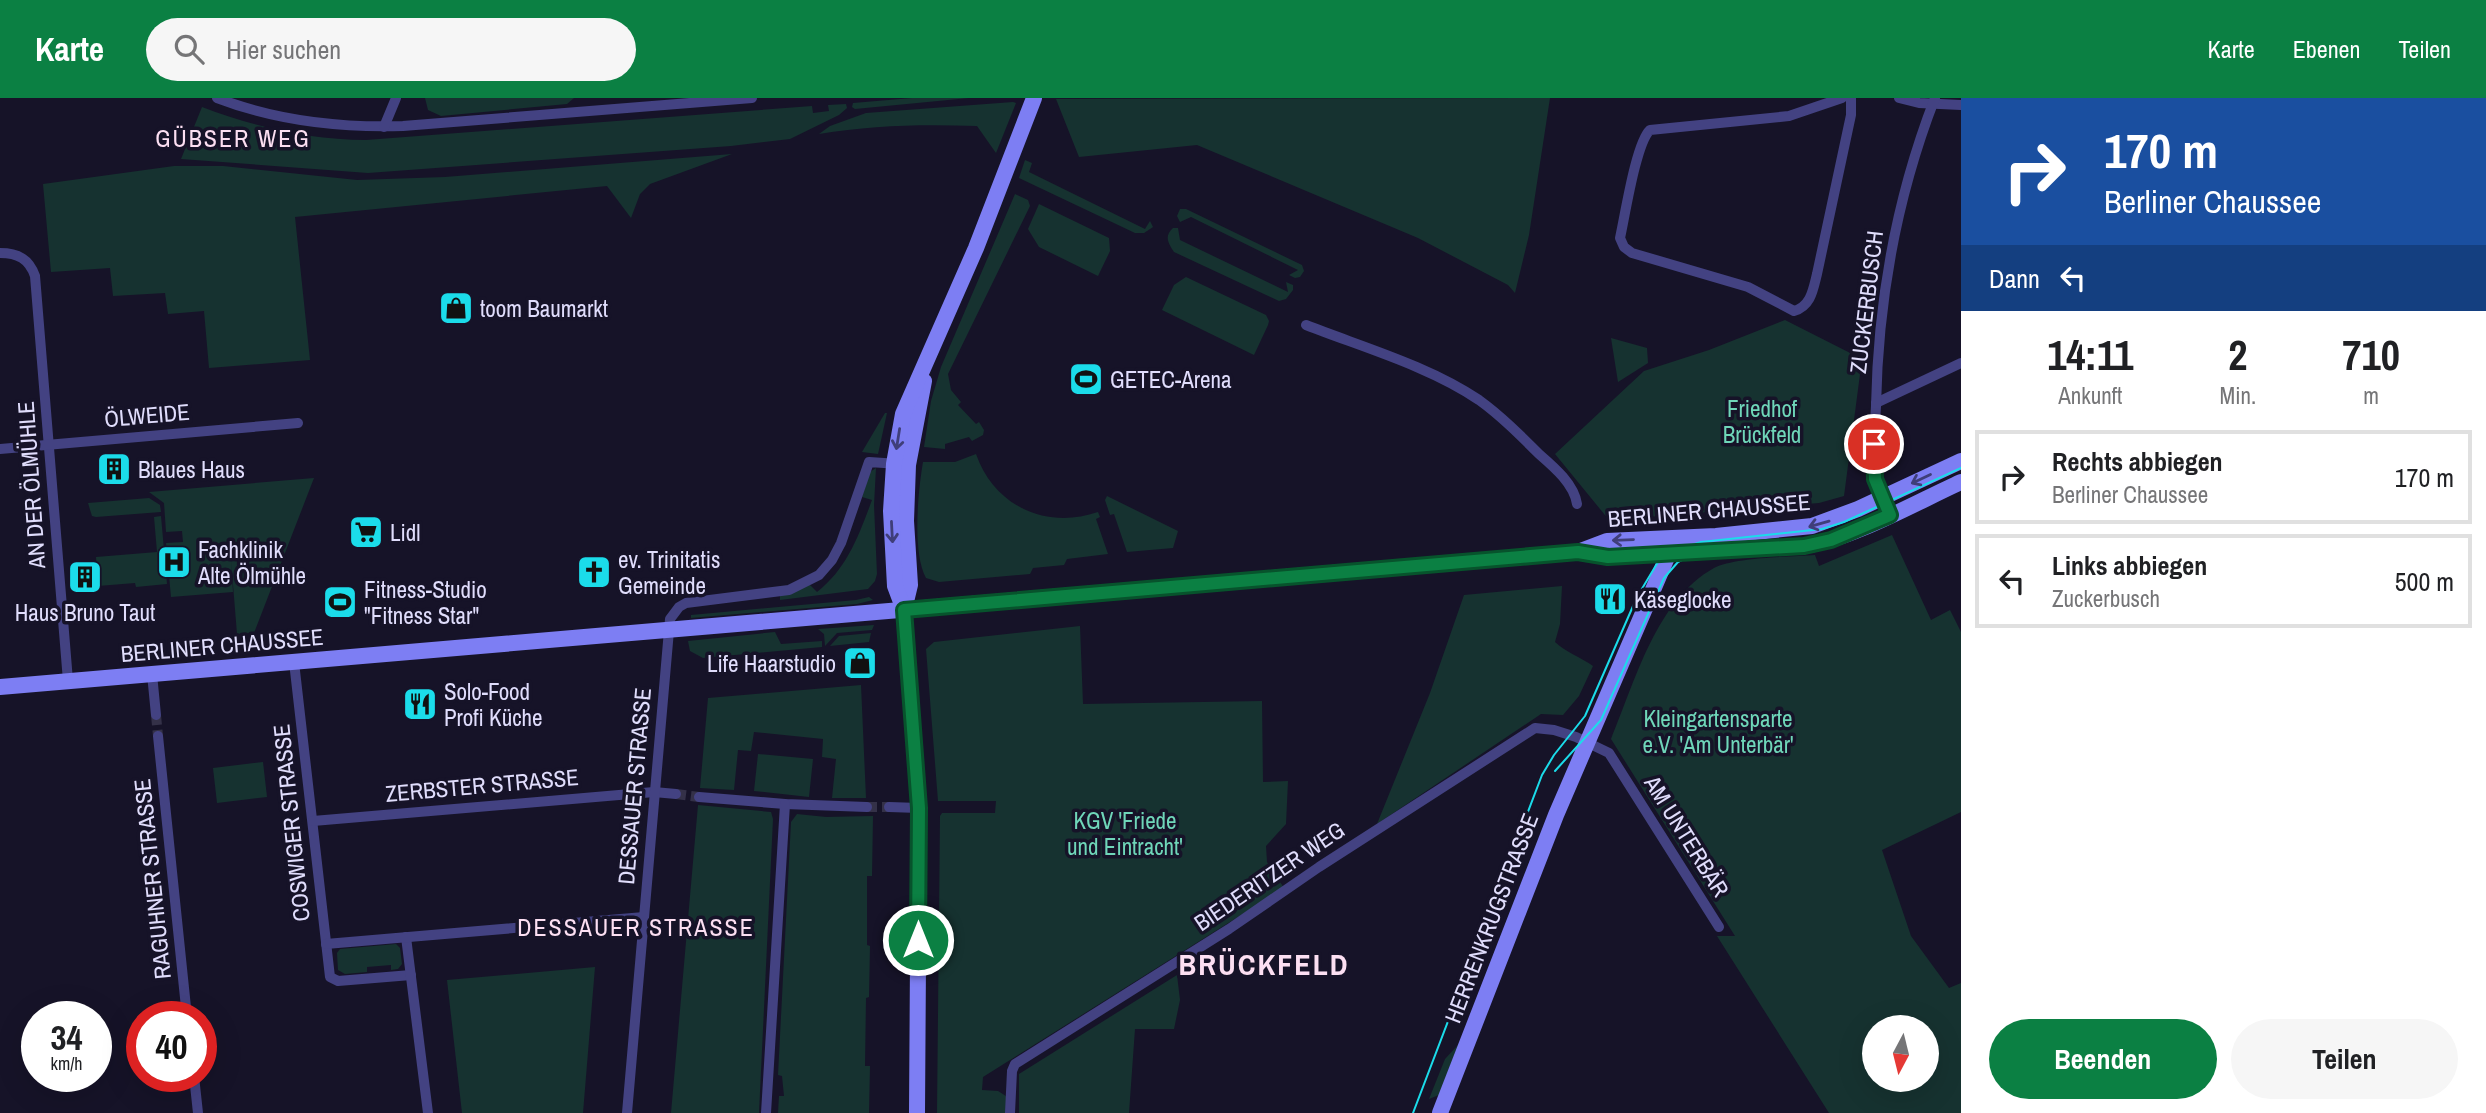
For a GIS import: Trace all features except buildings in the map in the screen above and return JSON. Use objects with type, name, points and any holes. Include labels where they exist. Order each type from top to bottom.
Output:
[{"type":"main road","points":[[917,1113],[919,808],[904,610],[911,585],[901,465],[906,404],[1004,180],[1034,98]]},
{"type":"main road","name":"BERLINER CHAUSSEE","points":[[1578,552],[1607,541],[1806,528],[1831,520],[1961,461]]},
{"type":"main road","name":"BERLINER CHAUSSEE","points":[[0,687],[1578,552],[1608,557],[1811,545],[1844,535],[1961,482]]},
{"type":"main road","name":"HERRENKRUGSTRASSE","points":[[1440,1113],[1527,886],[1668,555],[1671,538]]},
{"type":"street","points":[[217,98],[303,122],[358,127],[752,98]]},
{"type":"street","points":[[384,127],[396,98]]},
{"type":"street","points":[[1842,98],[1788,116],[1650,130],[1644,136],[1639,156],[1620,239],[1623,247],[1632,253],[1748,287],[1794,311],[1803,308],[1809,300],[1816,274],[1852,115],[1851,98]]},
{"type":"street","points":[[1899,98],[1919,103],[1934,101],[1961,105]]},
{"type":"street","name":"ZUCKERBUSCH","points":[[1890,515],[1874,475],[1876,402],[1891,243],[1911,169],[1934,101]]},
{"type":"street","name":"AN DER ÖLMÜHLE","points":[[4,253],[21,256],[34,271],[68,681]]},
{"type":"street","points":[[1306,325],[1438,378],[1476,399],[1500,417],[1544,458],[1570,486],[1577,505]]},
{"type":"street","points":[[1876,402],[1961,363]]},
{"type":"street","name":"ÖLWEIDE","points":[[0,449],[298,423]]},
{"type":"street","points":[[668,630],[672,614],[686,603],[789,590],[819,575],[832,560],[841,543],[869,462],[901,465]]},
{"type":"street","name":"DESSAUER STRASSE","points":[[627,1113],[668,630]]},
{"type":"street","name":"COSWIGER STRASSE","points":[[294,662],[331,980],[411,975]]},
{"type":"street","points":[[152,674],[156,715]]},
{"type":"street","name":"BIEDERITZER WEG","points":[[1010,1113],[1012,1071],[1016,1064],[1221,934],[1530,730],[1540,727],[1587,742]]},
{"type":"street","name":"RAGUHNER STRASSE","points":[[158,736],[185,1001]]},
{"type":"street","name":"AM UNTERBÄR","points":[[1587,742],[1609,753],[1719,928]]},
{"type":"street","name":"ZERBSTER STRASSE","points":[[313,821],[654,792],[676,794]]},
{"type":"street","points":[[699,797],[867,807]]},
{"type":"street","points":[[766,1113],[785,804]]},
{"type":"street","points":[[889,807],[919,808]]},
{"type":"street","points":[[326,944],[644,917]]},
{"type":"street","points":[[407,937],[428,1113]]},
{"type":"street","points":[[196,1092],[198,1113]]},
{"type":"green space","points":[[425,98],[574,98],[567,104],[441,116],[428,110]]},
{"type":"green space","points":[[912,98],[969,98],[855,109],[852,107],[853,103]]},
{"type":"green space","points":[[1550,98],[1529,235],[1515,293],[1508,285],[1418,238],[1197,145],[1079,157],[1056,99]]},
{"type":"green space","points":[[1016,103],[996,153],[977,126],[898,126],[819,134],[830,126],[866,113]]},
{"type":"green space","points":[[846,104],[847,108],[839,115],[790,139],[731,146],[368,173],[181,159],[202,107],[282,131],[324,138],[366,140],[812,106],[813,113],[829,111],[828,105]]},
{"type":"green space","points":[[732,154],[650,184],[640,194],[631,218],[607,186],[295,217],[310,360],[209,368],[204,311],[168,314],[165,293],[113,296],[110,268],[51,272],[43,184],[174,166],[223,166],[357,180],[445,177]]},
{"type":"green space","points":[[1025,160],[1032,163],[1029,172],[1145,229],[1150,221],[1153,227],[1144,233],[1135,233],[1019,178]]},
{"type":"green space","points":[[1015,194],[1028,200],[1030,206],[948,374],[951,390],[961,402],[958,405],[976,424],[979,422],[984,430],[983,435],[972,441],[969,437],[945,444],[945,449],[924,447],[931,401],[941,367]]},
{"type":"green space","points":[[1039,204],[1109,238],[1110,251],[1098,276],[1039,247],[1028,229]]},
{"type":"green space","points":[[1180,209],[1186,209],[1302,265],[1304,271],[1300,277],[1295,278],[1289,275],[1298,270],[1191,217],[1180,222],[1177,216]]},
{"type":"green space","points":[[1173,228],[1178,228],[1180,240],[1288,292],[1286,282],[1293,285],[1293,290],[1286,299],[1279,301],[1174,252],[1168,240]]},
{"type":"green space","points":[[1186,277],[1266,315],[1268,325],[1254,355],[1162,310],[1174,285]]},
{"type":"green space","name":"Friedhof Brückfeld","points":[[1785,320],[1862,359],[1844,496],[1819,503],[1609,520],[1555,454],[1644,371],[1709,350]]},
{"type":"green space","points":[[1611,338],[1647,348],[1648,363],[1618,382]]},
{"type":"green space","points":[[885,413],[878,454],[862,452]]},
{"type":"green space","points":[[976,454],[995,488],[1024,509],[1060,518],[1098,512],[1100,517],[1096,519],[1108,554],[1067,559],[1064,565],[1033,568],[1030,574],[939,582],[926,578],[918,538],[918,505],[923,462],[955,462]]},
{"type":"green space","points":[[876,468],[875,581],[868,589],[780,600],[780,595],[809,584],[817,592],[844,562],[872,500],[862,497],[870,472]]},
{"type":"green space","points":[[314,478],[254,633],[237,634],[231,560],[233,592],[171,597],[166,543],[183,542],[182,531],[166,532],[164,503],[149,492]]},
{"type":"green space","points":[[1107,496],[1178,531],[1173,548],[1127,552],[1114,514],[1110,515],[1105,500]]},
{"type":"green space","points":[[149,498],[160,505],[161,512],[96,517],[92,516],[88,503]]},
{"type":"green space","points":[[161,516],[167,584],[136,587],[135,583],[98,586],[96,557],[157,552],[154,517]]},
{"type":"green space","name":"Kleingartensparte e.V. 'Am Unterbär'","points":[[1892,535],[1931,620],[1950,610],[1961,632],[1961,812],[1882,850],[1911,936],[1949,988],[1961,983],[1961,1113],[1829,1113],[1717,936],[1735,936],[1611,739],[1639,668],[1662,621],[1694,582],[1723,564],[1815,555],[1819,566]]},
{"type":"green space","points":[[1562,586],[1560,624],[1555,642],[1593,666],[1579,696],[1563,715],[1541,714],[1377,824],[1430,693],[1464,595]]},
{"type":"green space","points":[[869,597],[873,600],[857,604],[691,618],[691,615]]},
{"type":"green space","points":[[874,625],[872,630],[837,633],[825,646],[824,634],[818,629]]},
{"type":"green space","name":"KGV 'Friede und Eintracht'","points":[[1080,626],[1083,704],[1262,701],[1263,782],[1288,781],[1286,824],[1266,846],[1267,862],[1284,888],[983,1077],[982,1090],[998,1091],[1009,1098],[1009,1113],[937,1113],[940,816],[942,813],[995,813],[996,801],[938,801],[926,649],[934,642]]},
{"type":"green space","points":[[775,632],[781,644],[822,641],[822,647],[703,658],[690,651],[688,641]]},
{"type":"green space","points":[[871,633],[869,642],[830,646],[839,636]]},
{"type":"green space","points":[[861,685],[866,798],[832,798],[836,759],[822,757],[823,739],[754,732],[751,751],[738,750],[734,790],[700,788],[708,698]]},
{"type":"green space","points":[[758,754],[813,759],[809,797],[754,791]]},
{"type":"green space","points":[[263,762],[267,797],[217,803],[213,768]]},
{"type":"green space","points":[[698,805],[771,812],[773,819],[759,1113],[671,1113]]},
{"type":"green space","points":[[797,814],[826,817],[873,816],[872,876],[867,876],[867,945],[870,946],[865,1066],[870,1066],[869,1113],[778,1113],[779,1096],[784,1096],[782,1076],[778,1075],[791,822]]},
{"type":"green space","points":[[396,944],[400,948],[402,964],[398,969],[391,970],[391,965],[367,967],[367,972],[345,974],[338,970],[337,953],[340,949]]},
{"type":"green space","points":[[595,967],[583,1113],[462,1113],[447,980]]},
{"type":"green space","points":[[1177,975],[1180,1000],[1174,1029],[1135,1029],[1129,1113],[1019,1113],[1019,1074]]},
{"type":"green space","points":[[1458,1045],[1439,1095],[1429,1099],[1445,1059]]},
{"type":"tunnel","points":[[156,715],[158,736]]},
{"type":"tunnel","points":[[676,794],[699,797]]},
{"type":"tunnel","points":[[867,807],[889,807]]},
{"type":"tram line","points":[[1413,1113],[1542,775],[1585,716],[1637,597],[1658,562],[1677,550],[1701,542],[1822,529],[1844,522],[1961,468]]},
{"type":"tram line","points":[[1555,771],[1601,720],[1664,578],[1678,562],[1699,551]]},
{"type":"place","name":"toom Baumarkt","points":[[456,308]]},
{"type":"place","name":"GETEC-Arena","points":[[1086,379]]},
{"type":"place","name":"Blaues Haus","points":[[114,469]]},
{"type":"place","name":"Lidl","points":[[366,532]]},
{"type":"place","name":"Fachklinik Alte Ölmühle","points":[[174,562]]},
{"type":"place","name":"ev. Trinitatis Gemeinde","points":[[594,572]]},
{"type":"place","name":"Haus Bruno Taut","points":[[85,577]]},
{"type":"place","name":"Käseglocke","points":[[1610,599]]},
{"type":"place","name":"Fitness-Studio \"Fitness Star\"","points":[[340,602]]},
{"type":"place","name":"Life Haarstudio","points":[[860,663]]},
{"type":"place","name":"Solo-Food Profi Küche","points":[[420,704]]},
{"type":"district","name":"GÜBSER WEG","points":[[233,138]]},
{"type":"district","name":"DESSAUER STRASSE","points":[[636,927]]},
{"type":"district","name":"BRÜCKFELD","points":[[1264,964]]},
{"type":"route","points":[[918,940],[919,808],[904,610],[1578,552],[1608,557],[1653,556],[1811,545],[1858,530],[1890,515],[1875,479],[1874,444]]}]
